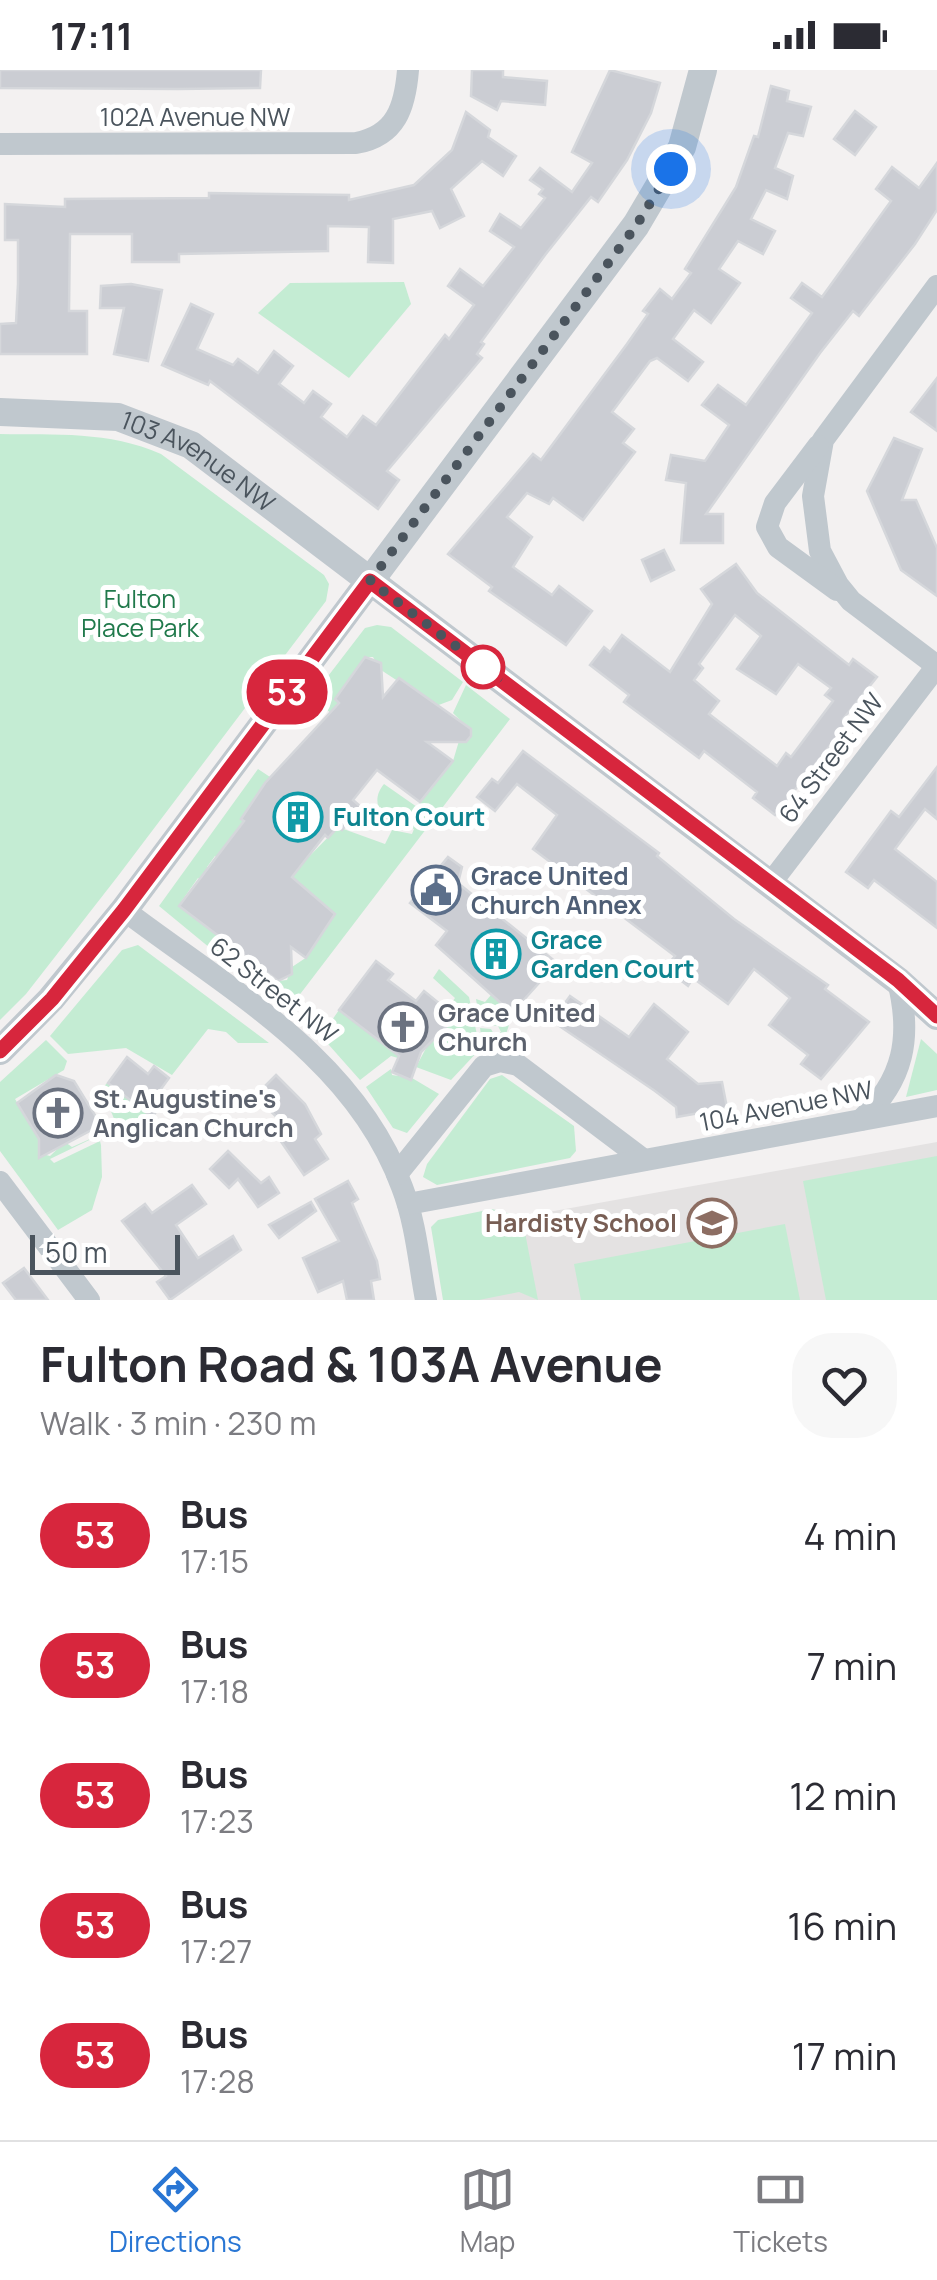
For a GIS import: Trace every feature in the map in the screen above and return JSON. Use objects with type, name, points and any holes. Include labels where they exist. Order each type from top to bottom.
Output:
[{"type":"street","name":"102A Avenue NW","points":[[0,144],[369,141],[388,131],[404,104],[408,70]]},
{"type":"street","points":[[0,1051],[52,999],[124,910],[650,205],[682,147],[703,70]]},
{"type":"street","points":[[937,286],[775,503],[768,527],[778,547],[937,666]]},
{"type":"street","name":"103 Avenue NW","points":[[0,412],[99,414],[173,435],[898,980],[937,1016]]},
{"type":"street","points":[[824,440],[814,514],[826,566],[850,601]]},
{"type":"street","name":"64 Street NW","points":[[770,884],[937,666]]},
{"type":"street","name":"62 Street NW","points":[[124,910],[319,1058],[360,1106],[397,1174],[408,1204],[426,1300]]},
{"type":"street","points":[[861,1120],[888,1090],[904,1052],[906,1016],[898,980]]},
{"type":"street","points":[[397,1174],[484,1066],[500,1061],[518,1065],[644,1160]]},
{"type":"street","name":"104 Avenue NW","points":[[408,1204],[937,1106]]},
{"type":"street","points":[[0,1182],[89,1300]]},
{"type":"shaded area","name":"Hardisty School","points":[[937,1142],[937,1300],[454,1300],[459,1228]]},
{"type":"green space","points":[[404,282],[411,304],[349,378],[258,313],[290,283]]},
{"type":"green space","name":"Fulton Place Park","points":[[0,434],[102,438],[161,454],[324,575],[329,584],[326,601],[118,876],[26,994],[0,1020]]},
{"type":"green space","points":[[391,627],[463,682],[452,700],[436,706],[381,670],[373,657],[366,657],[353,673],[357,677],[335,699],[341,704],[333,715],[312,697],[365,628]]},
{"type":"green space","points":[[466,685],[510,719],[288,1010],[248,981],[259,967],[278,981],[287,980],[292,967],[307,957],[335,915],[321,907],[321,901],[310,892],[302,898],[291,875],[338,827],[385,844],[392,830],[412,834],[414,829],[382,817],[379,792],[384,784],[417,807],[453,761],[464,724],[453,713]]},
{"type":"green space","points":[[258,769],[273,779],[265,782],[241,819],[246,823],[220,859],[215,856],[207,867],[211,871],[204,881],[198,878],[181,902],[182,908],[239,946],[236,951],[248,971],[244,976],[159,906]]},
{"type":"green space","points":[[138,945],[269,1043],[238,1043],[226,1032],[208,1029],[172,1075],[126,1048],[68,1054],[50,1036],[122,950]]},
{"type":"green space","points":[[439,969],[469,997],[480,1049],[451,1080],[416,1067],[432,1037],[456,1018],[446,1010],[455,998],[433,978]]},
{"type":"green space","points":[[491,995],[513,1013],[505,1037],[513,1046],[483,1048],[480,1028],[491,1029],[495,1036],[501,1032],[498,1026],[480,1024],[476,999],[485,1002]]},
{"type":"green space","points":[[339,1010],[398,1058],[391,1056],[360,1080],[321,1036]]},
{"type":"green space","points":[[921,1039],[937,1054],[937,1090],[906,1097]]},
{"type":"green space","points":[[46,1040],[67,1061],[64,1070],[15,1099],[39,1139],[39,1153],[50,1156],[65,1142],[72,1147],[99,1135],[97,1131],[108,1125],[112,1129],[50,1159],[54,1163],[100,1141],[102,1177],[92,1210],[58,1230],[0,1151],[0,1082]]},
{"type":"green space","points":[[391,1069],[392,1075],[412,1078],[439,1094],[407,1133],[393,1128],[366,1087]]},
{"type":"green space","points":[[502,1075],[574,1126],[576,1151],[570,1158],[437,1185],[423,1177],[427,1164],[490,1079]]},
{"type":"green space","points":[[107,1083],[152,1117],[119,1131],[102,1089]]},
{"type":"green space","points":[[937,1156],[937,1300],[826,1300],[803,1181]]},
{"type":"green space","points":[[492,1209],[522,1217],[538,1300],[519,1292],[479,1300],[443,1300],[431,1227],[438,1220]]},
{"type":"green space","points":[[785,1224],[800,1300],[581,1300],[574,1264]]},
{"type":"building","points":[[0,70],[261,70],[260,88],[178,89],[0,88]]},
{"type":"building","points":[[472,70],[503,70],[503,77],[547,81],[545,105],[501,101],[497,110],[471,96]]},
{"type":"building","points":[[610,70],[660,83],[651,113],[627,160],[598,202],[591,197],[545,255],[481,342],[484,344],[477,354],[482,358],[387,471],[399,480],[378,509],[210,381],[208,385],[162,365],[191,304],[213,314],[197,349],[233,365],[238,359],[258,373],[274,351],[293,366],[279,384],[304,403],[313,391],[331,404],[321,417],[347,437],[363,416],[376,425],[445,335],[449,339],[474,305],[448,286],[460,269],[483,286],[514,247],[490,231],[500,214],[521,228],[545,198],[539,194],[543,189],[530,180],[540,168],[572,192],[592,163],[572,152]]},
{"type":"building","points":[[771,86],[789,91],[787,101],[811,107],[803,136],[788,133],[775,168],[793,176],[787,199],[766,190],[751,219],[775,231],[763,254],[738,241],[719,269],[740,283],[711,323],[694,310],[673,339],[703,362],[688,381],[657,358],[650,361],[612,412],[634,429],[623,443],[635,452],[583,520],[553,498],[549,504],[527,493],[507,517],[532,537],[513,567],[552,595],[559,586],[592,611],[566,645],[489,591],[492,587],[448,554],[533,454],[541,460],[648,314],[643,311],[660,289],[672,299],[691,273],[685,269],[736,187],[754,136],[758,137]]},
{"type":"building","points":[[855,111],[876,127],[855,155],[834,139]]},
{"type":"building","points":[[466,112],[490,130],[488,137],[516,156],[503,176],[482,161],[451,189],[464,216],[440,228],[432,211],[393,219],[393,263],[368,262],[369,227],[328,226],[328,251],[179,254],[179,262],[132,262],[132,234],[70,234],[69,311],[87,311],[87,354],[0,354],[0,324],[16,323],[18,284],[18,240],[5,240],[5,204],[65,207],[65,199],[209,198],[209,193],[349,195],[349,200],[414,185],[452,150]]},
{"type":"building","points":[[937,163],[937,210],[915,244],[859,316],[853,311],[820,353],[706,514],[723,514],[723,543],[681,543],[686,483],[666,480],[671,455],[705,461],[729,425],[702,405],[718,385],[746,405],[812,313],[791,298],[802,283],[822,297],[891,201],[876,189],[892,167],[919,188]]},
{"type":"building","points":[[131,284],[162,290],[148,361],[114,354],[124,308],[100,308],[101,286]]},
{"type":"building","points":[[937,378],[937,431],[911,412]]},
{"type":"building","points":[[894,438],[922,449],[902,500],[916,500],[937,548],[937,596],[901,570],[867,491]]},
{"type":"building","points":[[664,550],[674,570],[651,581],[642,560]]},
{"type":"building","points":[[736,564],[757,593],[849,665],[853,659],[877,677],[843,719],[848,723],[775,815],[753,798],[757,792],[704,751],[699,758],[624,702],[629,695],[590,665],[604,647],[610,652],[622,635],[670,672],[712,604],[701,589]],"holes":[[[735,615],[761,636],[737,669],[776,694],[798,664],[831,688],[825,695],[833,701],[791,757],[786,753],[777,766],[709,714],[719,701],[694,680],[703,668],[699,664]]]},
{"type":"building","name":"Fulton Court","points":[[365,657],[381,663],[383,697],[399,678],[471,729],[471,736],[466,742],[427,742],[453,761],[420,802],[377,770],[353,800],[361,807],[342,830],[338,827],[328,838],[325,835],[292,877],[335,914],[306,958],[291,947],[292,974],[278,981],[179,906],[244,821],[241,819],[265,783],[339,703],[335,699]]},
{"type":"building","points":[[523,751],[659,853],[657,856],[734,919],[828,985],[825,989],[869,1022],[821,1079],[801,1064],[808,1055],[769,1025],[790,998],[754,969],[728,1004],[693,978],[688,986],[665,968],[675,956],[533,849],[557,815],[517,784],[495,811],[477,797],[492,779],[498,783]]},
{"type":"building","points":[[937,767],[937,819],[925,809],[895,849],[937,882],[937,928],[874,880],[868,888],[846,872],[891,811],[899,817]]},
{"type":"building","name":"Grace Garden Court","points":[[448,857],[462,867],[458,883],[557,963],[512,1013],[436,945],[447,931],[410,903]]},
{"type":"building","name":"Grace United Church","points":[[376,961],[393,974],[388,980],[416,1001],[424,991],[456,1017],[421,1052],[411,1080],[392,1072],[399,1056],[339,1010]]},
{"type":"building","points":[[570,996],[629,1037],[654,1004],[688,1032],[667,1059],[698,1084],[722,1082],[727,1108],[677,1117],[676,1107],[552,1021]]},
{"type":"building","points":[[127,1057],[148,1074],[154,1066],[169,1078],[158,1093],[166,1099],[152,1117],[108,1083]]},
{"type":"building","name":"St. Augustine's Anglican Church","points":[[56,1075],[74,1081],[101,1125],[39,1158],[39,1139],[17,1103]]},
{"type":"building","points":[[276,1075],[305,1104],[321,1134],[315,1139],[328,1159],[304,1175],[280,1140],[292,1132],[255,1096]]},
{"type":"building","points":[[228,1151],[261,1183],[269,1177],[279,1193],[258,1207],[238,1179],[229,1188],[210,1169]]},
{"type":"building","points":[[348,1181],[358,1199],[352,1203],[377,1261],[380,1279],[371,1281],[374,1300],[347,1300],[343,1281],[318,1292],[303,1258],[339,1241],[315,1199]]},
{"type":"building","points":[[192,1185],[206,1204],[176,1225],[198,1258],[233,1236],[241,1250],[170,1300],[157,1282],[166,1276],[122,1221],[145,1204],[152,1213]]},
{"type":"building","points":[[311,1202],[316,1211],[279,1238],[269,1225]]},
{"type":"building","points":[[24,1268],[48,1300],[16,1300],[3,1283]]},
{"type":"bus line","name":"53","points":[[0,1051],[52,999],[124,910],[370,581],[898,980],[937,1016]]},
{"type":"place","name":"Fulton Court","points":[[298,817]]},
{"type":"place","name":"Grace United Church Annex","points":[[436,890]]},
{"type":"place","name":"Grace Garden Court","points":[[496,954]]},
{"type":"place","name":"Grace United Church","points":[[403,1027]]},
{"type":"place","name":"St. Augustine's Anglican Church","points":[[58,1113]]},
{"type":"place","name":"Hardisty School","points":[[712,1223]]},
{"type":"route","points":[[483,667],[498,678],[370,581],[636,226],[671,169]]}]
